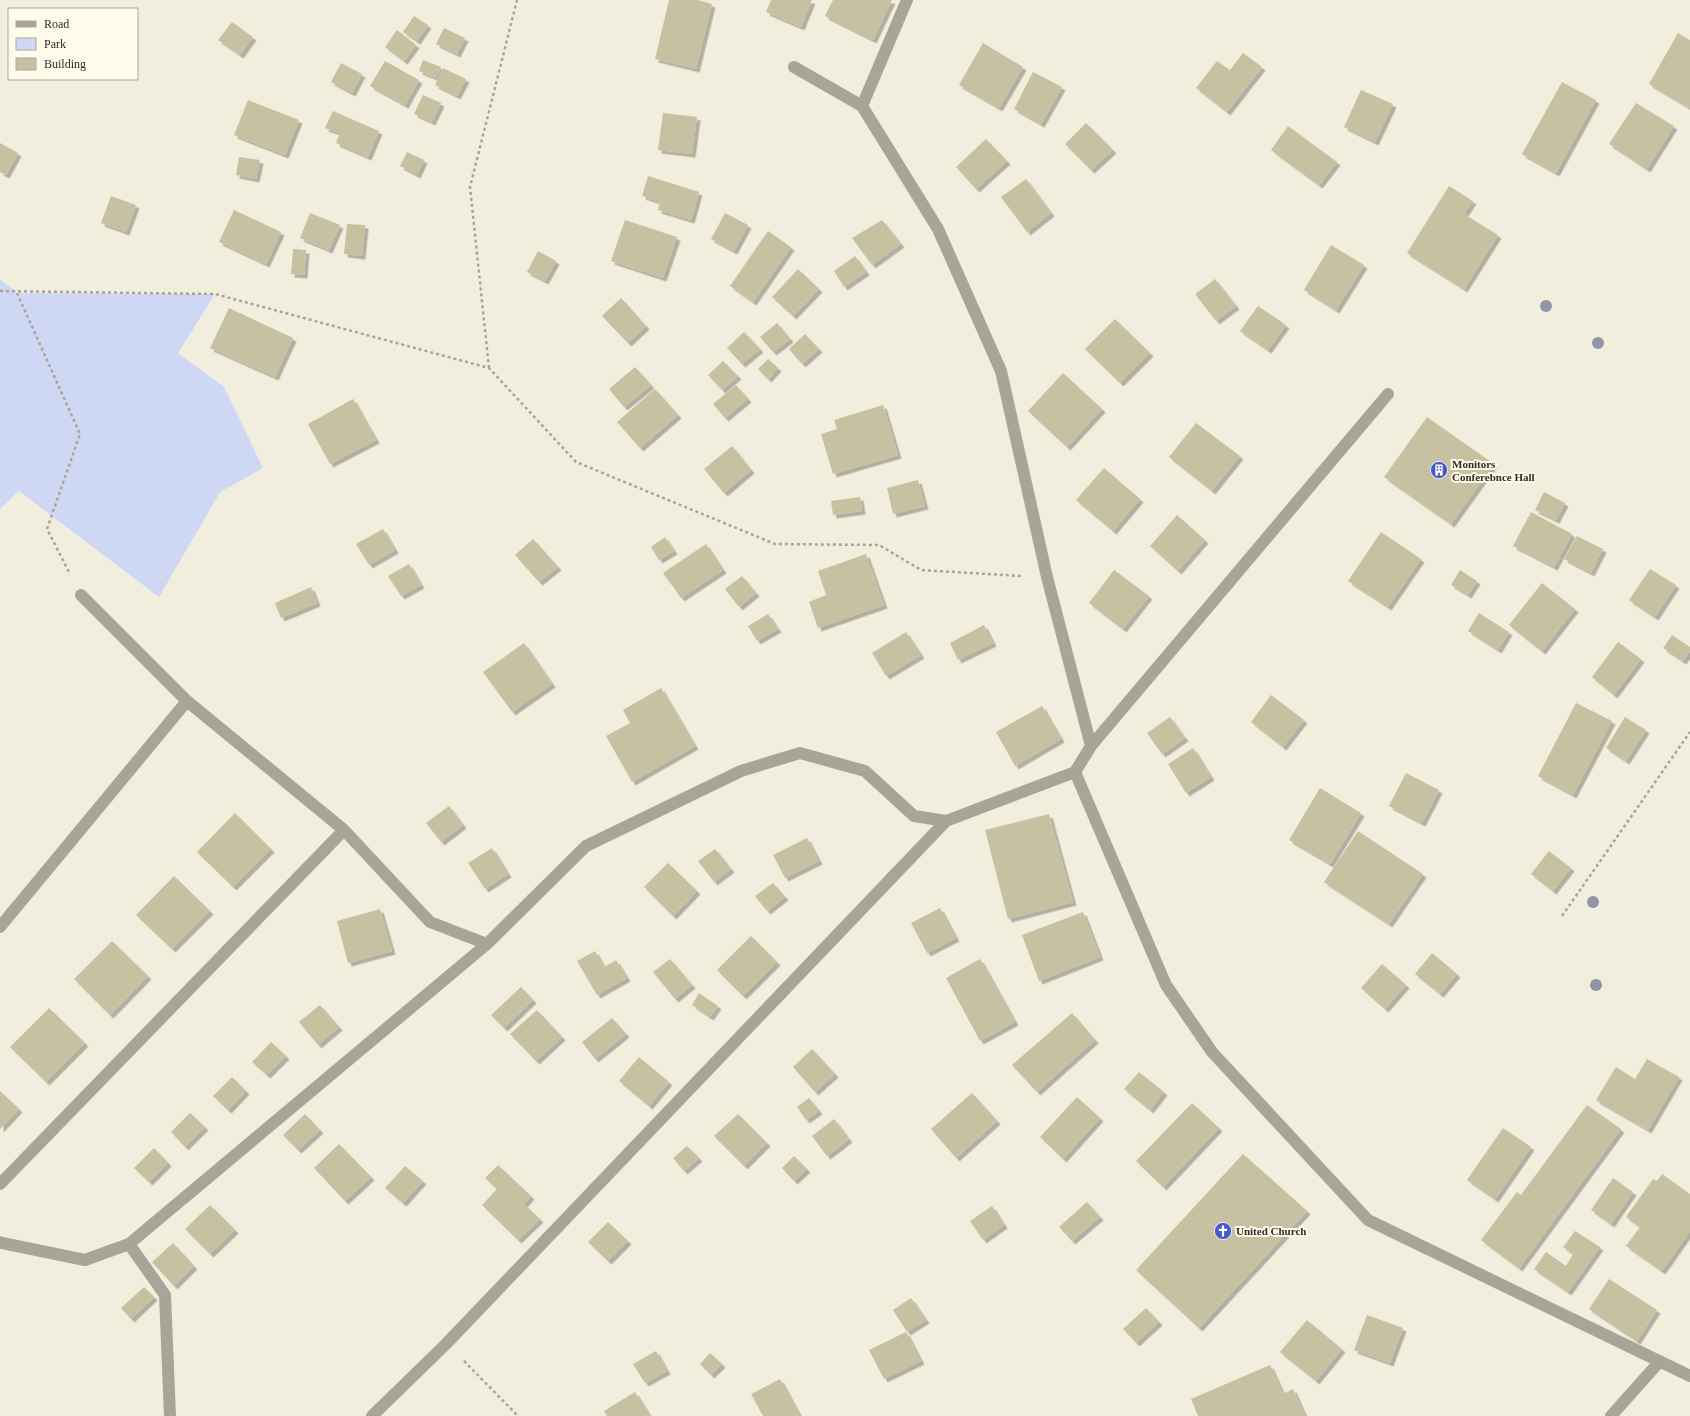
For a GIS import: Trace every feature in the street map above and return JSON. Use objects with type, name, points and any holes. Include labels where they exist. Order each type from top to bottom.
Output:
[{"type":"street","points":[[862,106],[907,0]]},
{"type":"street","points":[[794,67],[862,106],[938,229],[1001,371],[1047,577],[1091,746]]},
{"type":"street","points":[[372,1416],[446,1344],[946,822],[1075,772],[1091,746],[1388,394]]},
{"type":"street","points":[[81,595],[187,701],[344,830],[430,922],[487,944]]},
{"type":"street","points":[[0,926],[187,701]]},
{"type":"street","points":[[0,1242],[85,1260],[129,1244],[487,944],[586,846],[741,771],[800,753],[865,771],[914,816],[946,822]]},
{"type":"street","points":[[1075,772],[1166,985],[1212,1052],[1368,1220],[1690,1376]]},
{"type":"street","points":[[0,1184],[344,830]]},
{"type":"street","points":[[129,1244],[165,1295],[170,1416]]},
{"type":"street","points":[[1611,1416],[1660,1361]]},
{"type":"path","points":[[489,368],[470,187],[517,0]]},
{"type":"path","points":[[0,291],[17,293],[215,294],[489,368],[576,462],[775,544],[879,545],[921,570],[1047,577]]},
{"type":"path","points":[[17,293],[80,434],[47,529],[81,595]]},
{"type":"path","points":[[1562,916],[1690,732]]},
{"type":"path","points":[[446,1344],[518,1416]]},
{"type":"green space","points":[[0,279],[17,293],[215,294],[178,353],[224,387],[263,468],[220,492],[159,597],[19,491],[0,509]]},
{"type":"building","points":[[669,0],[697,0],[712,4],[696,69],[655,59]]},
{"type":"building","points":[[771,0],[812,0],[801,27],[766,12]]},
{"type":"building","points":[[833,0],[892,0],[873,40],[825,16]]},
{"type":"building","points":[[414,16],[428,25],[417,41],[403,32]]},
{"type":"building","points":[[232,22],[253,37],[240,55],[218,40]]},
{"type":"building","points":[[444,28],[465,38],[457,54],[436,44]]},
{"type":"building","points":[[397,30],[416,45],[404,61],[385,47]]},
{"type":"building","points":[[1678,33],[1690,40],[1690,108],[1649,84]]},
{"type":"building","points":[[983,43],[1023,67],[999,108],[959,85]]},
{"type":"building","points":[[1243,53],[1262,67],[1227,112],[1196,88],[1217,61],[1230,70]]},
{"type":"building","points":[[423,60],[441,67],[436,78],[419,71]]},
{"type":"building","points":[[385,61],[419,80],[405,105],[370,86]]},
{"type":"building","points":[[341,63],[362,74],[352,93],[331,82]]},
{"type":"building","points":[[443,68],[466,79],[457,96],[435,85]]},
{"type":"building","points":[[1033,72],[1062,87],[1041,124],[1014,109]]},
{"type":"building","points":[[1562,82],[1596,100],[1556,173],[1522,154]]},
{"type":"building","points":[[1361,90],[1393,104],[1375,142],[1344,127]]},
{"type":"building","points":[[423,95],[441,103],[432,122],[414,114]]},
{"type":"building","points":[[248,100],[299,120],[285,155],[234,135]]},
{"type":"building","points":[[1636,103],[1674,126],[1647,169],[1609,144]]},
{"type":"building","points":[[333,111],[379,131],[368,157],[336,143],[340,133],[325,128]]},
{"type":"building","points":[[663,113],[697,117],[692,154],[658,150]]},
{"type":"building","points":[[1086,123],[1113,150],[1091,170],[1065,144]]},
{"type":"building","points":[[1288,126],[1337,162],[1319,185],[1271,150]]},
{"type":"building","points":[[986,139],[1007,161],[976,189],[956,167]]},
{"type":"building","points":[[0,143],[18,153],[6,175],[0,172]]},
{"type":"building","points":[[407,152],[424,160],[417,175],[400,166]]},
{"type":"building","points":[[239,157],[260,160],[256,179],[236,175]]},
{"type":"building","points":[[648,176],[699,192],[691,220],[658,210],[660,202],[642,196]]},
{"type":"building","points":[[1026,179],[1051,213],[1027,232],[1001,197]]},
{"type":"building","points":[[1449,186],[1473,201],[1464,214],[1498,235],[1464,289],[1407,253]]},
{"type":"building","points":[[111,196],[136,205],[126,232],[101,223]]},
{"type":"building","points":[[234,210],[281,232],[266,264],[219,242]]},
{"type":"building","points":[[310,213],[340,225],[329,250],[300,238]]},
{"type":"building","points":[[725,213],[748,225],[734,251],[711,239]]},
{"type":"building","points":[[625,220],[677,237],[663,278],[611,261]]},
{"type":"building","points":[[882,220],[901,244],[872,265],[852,238]]},
{"type":"building","points":[[347,224],[365,225],[362,256],[344,254]]},
{"type":"building","points":[[768,231],[791,247],[753,302],[730,286]]},
{"type":"building","points":[[1331,245],[1364,265],[1336,310],[1304,290]]},
{"type":"building","points":[[293,249],[306,250],[304,275],[291,274]]},
{"type":"building","points":[[538,251],[556,261],[545,281],[527,272]]},
{"type":"building","points":[[855,256],[866,272],[844,287],[834,271]]},
{"type":"building","points":[[798,269],[819,289],[793,316],[772,297]]},
{"type":"building","points":[[1215,279],[1236,306],[1216,321],[1195,294]]},
{"type":"building","points":[[621,298],[646,326],[628,343],[602,316]]},
{"type":"building","points":[[1258,306],[1286,325],[1268,350],[1240,331]]},
{"type":"building","points":[[229,308],[293,338],[275,377],[210,348]]},
{"type":"building","points":[[1115,319],[1150,353],[1120,383],[1085,349]]},
{"type":"building","points":[[777,323],[790,339],[773,352],[760,337]]},
{"type":"building","points":[[744,332],[760,349],[742,364],[727,348]]},
{"type":"building","points":[[805,334],[819,349],[802,364],[789,349]]},
{"type":"building","points":[[768,359],[778,368],[768,379],[758,369]]},
{"type":"building","points":[[723,361],[738,376],[722,390],[708,375]]},
{"type":"building","points":[[635,367],[651,385],[624,407],[609,389]]},
{"type":"building","points":[[1063,373],[1102,409],[1067,447],[1028,411]]},
{"type":"building","points":[[736,385],[748,399],[725,418],[713,404]]},
{"type":"building","points":[[655,389],[678,415],[640,448],[617,422]]},
{"type":"building","points":[[353,399],[376,440],[330,464],[308,424]]},
{"type":"building","points":[[883,405],[898,455],[833,474],[821,434],[837,429],[834,420]]},
{"type":"building","name":"Monitors Conferebnce Hall","points":[[1427,417],[1494,464],[1451,524],[1384,477]]},
{"type":"building","points":[[1196,423],[1240,456],[1212,491],[1169,457]]},
{"type":"building","points":[[732,446],[751,470],[724,493],[704,469]]},
{"type":"building","points":[[1104,468],[1140,499],[1113,531],[1076,500]]},
{"type":"building","points":[[918,480],[925,506],[893,514],[887,488]]},
{"type":"building","points":[[1544,492],[1565,503],[1556,520],[1535,510]]},
{"type":"building","points":[[860,497],[862,511],[833,515],[831,501]]},
{"type":"building","points":[[1531,512],[1572,534],[1554,567],[1513,546]]},
{"type":"building","points":[[1177,515],[1205,540],[1178,571],[1150,546]]},
{"type":"building","points":[[383,529],[395,550],[369,565],[356,544]]},
{"type":"building","points":[[1381,532],[1421,559],[1388,607],[1348,581]]},
{"type":"building","points":[[1577,536],[1603,549],[1591,573],[1564,559]]},
{"type":"building","points":[[665,537],[674,551],[659,560],[651,547]]},
{"type":"building","points":[[533,539],[558,567],[539,582],[515,555]]},
{"type":"building","points":[[706,544],[723,570],[681,598],[663,573]]},
{"type":"building","points":[[866,554],[884,605],[818,628],[809,602],[826,595],[818,571]]},
{"type":"building","points":[[409,564],[421,585],[401,596],[388,576]]},
{"type":"building","points":[[1650,569],[1676,585],[1655,617],[1629,600]]},
{"type":"building","points":[[1114,570],[1149,596],[1123,629],[1089,603]]},
{"type":"building","points":[[1460,570],[1477,581],[1468,595],[1451,585]]},
{"type":"building","points":[[742,576],[756,593],[739,607],[725,589]]},
{"type":"building","points":[[1542,583],[1575,609],[1542,651],[1509,625]]},
{"type":"building","points":[[311,587],[317,603],[281,618],[275,603]]},
{"type":"building","points":[[1479,613],[1509,632],[1498,650],[1468,631]]},
{"type":"building","points":[[768,614],[778,629],[757,641],[748,626]]},
{"type":"building","points":[[984,625],[993,643],[958,660],[950,643]]},
{"type":"building","points":[[906,632],[921,655],[886,676],[872,653]]},
{"type":"building","points":[[1672,635],[1690,647],[1690,651],[1683,661],[1663,648]]},
{"type":"building","points":[[1618,642],[1641,659],[1614,695],[1592,677]]},
{"type":"building","points":[[524,643],[552,684],[512,712],[483,672]]},
{"type":"building","points":[[661,688],[695,746],[632,782],[606,736],[630,723],[623,710]]},
{"type":"building","points":[[1271,695],[1304,720],[1283,747],[1251,722]]},
{"type":"building","points":[[1576,703],[1612,721],[1573,795],[1538,776]]},
{"type":"building","points":[[1042,706],[1061,739],[1015,766],[996,732]]},
{"type":"building","points":[[1170,717],[1185,738],[1162,754],[1147,733]]},
{"type":"building","points":[[1625,717],[1646,730],[1626,761],[1606,748]]},
{"type":"building","points":[[1193,748],[1211,777],[1186,793],[1168,764]]},
{"type":"building","points":[[1406,773],[1439,790],[1422,823],[1389,806]]},
{"type":"building","points":[[1320,788],[1361,813],[1330,864],[1289,840]]},
{"type":"building","points":[[449,806],[463,825],[441,842],[426,823]]},
{"type":"building","points":[[235,813],[271,849],[233,887],[197,852]]},
{"type":"building","points":[[1049,814],[1073,902],[1008,919],[985,830]]},
{"type":"building","points":[[1358,831],[1423,874],[1389,924],[1324,882]]},
{"type":"building","points":[[807,838],[819,861],[785,878],[773,855]]},
{"type":"building","points":[[492,848],[508,874],[485,889],[468,863]]},
{"type":"building","points":[[715,849],[731,869],[714,882],[698,861]]},
{"type":"building","points":[[1549,851],[1571,868],[1553,891],[1531,874]]},
{"type":"building","points":[[668,863],[697,891],[673,916],[644,887]]},
{"type":"building","points":[[174,876],[210,911],[172,949],[136,915]]},
{"type":"building","points":[[773,883],[785,897],[767,911],[755,896]]},
{"type":"building","points":[[940,908],[956,938],[927,953],[911,923]]},
{"type":"building","points":[[380,909],[392,951],[348,963],[337,921]]},
{"type":"building","points":[[1083,912],[1100,957],[1039,981],[1022,935]]},
{"type":"building","points":[[751,936],[777,962],[743,996],[717,970]]},
{"type":"building","points":[[112,941],[148,976],[110,1015],[74,979]]},
{"type":"building","points":[[595,951],[604,967],[616,960],[627,978],[597,995],[577,961]]},
{"type":"building","points":[[1432,953],[1457,974],[1440,994],[1415,974]]},
{"type":"building","points":[[670,959],[692,985],[675,999],[653,972]]},
{"type":"building","points":[[980,959],[1015,1022],[980,1041],[946,978]]},
{"type":"building","points":[[1382,964],[1406,985],[1385,1009],[1361,988]]},
{"type":"building","points":[[521,987],[533,1000],[504,1028],[491,1015]]},
{"type":"building","points":[[699,993],[718,1006],[710,1017],[692,1005]]},
{"type":"building","points":[[320,1005],[339,1027],[318,1045],[299,1022]]},
{"type":"building","points":[[49,1008],[85,1043],[46,1082],[10,1047]]},
{"type":"building","points":[[537,1010],[562,1037],[536,1061],[510,1034]]},
{"type":"building","points":[[1072,1013],[1095,1040],[1037,1092],[1012,1065]]},
{"type":"building","points":[[612,1018],[626,1034],[595,1059],[582,1042]]},
{"type":"building","points":[[271,1042],[286,1056],[267,1075],[252,1062]]},
{"type":"building","points":[[812,1049],[835,1074],[815,1092],[793,1067]]},
{"type":"building","points":[[639,1057],[669,1082],[649,1106],[619,1081]]},
{"type":"building","points":[[1647,1059],[1679,1077],[1648,1130],[1596,1100],[1616,1067],[1635,1079]]},
{"type":"building","points":[[1139,1072],[1164,1092],[1150,1110],[1124,1089]]},
{"type":"building","points":[[232,1077],[246,1091],[228,1110],[213,1096]]},
{"type":"building","points":[[0,1091],[19,1109],[0,1129]]},
{"type":"building","points":[[972,1093],[997,1121],[956,1158],[931,1129]]},
{"type":"building","points":[[1077,1097],[1100,1118],[1063,1159],[1040,1137]]},
{"type":"building","points":[[809,1098],[819,1111],[806,1120],[797,1107]]},
{"type":"building","points":[[1192,1103],[1219,1128],[1163,1187],[1136,1161]]},
{"type":"building","points":[[1587,1105],[1621,1129],[1519,1268],[1481,1240],[1517,1192],[1521,1195]]},
{"type":"building","points":[[190,1113],[205,1127],[185,1147],[171,1132]]},
{"type":"building","points":[[305,1114],[320,1130],[298,1150],[283,1135]]},
{"type":"building","points":[[738,1114],[767,1143],[744,1166],[714,1136]]},
{"type":"building","points":[[834,1119],[849,1139],[827,1156],[812,1136]]},
{"type":"building","points":[[1503,1128],[1531,1147],[1495,1199],[1467,1180]]},
{"type":"building","points":[[339,1144],[371,1177],[345,1201],[314,1168]]},
{"type":"building","points":[[687,1146],[699,1158],[684,1171],[673,1158]]},
{"type":"building","points":[[154,1148],[168,1163],[149,1182],[134,1168]]},
{"type":"building","points":[[1243,1154],[1307,1211],[1199,1328],[1136,1270]]},
{"type":"building","points":[[794,1156],[807,1169],[794,1181],[782,1168]]},
{"type":"building","points":[[498,1165],[531,1196],[524,1204],[540,1219],[518,1240],[482,1205],[497,1189],[485,1178]]},
{"type":"building","points":[[405,1166],[423,1181],[403,1203],[385,1188]]},
{"type":"building","points":[[1662,1174],[1690,1194],[1690,1231],[1662,1271],[1626,1246],[1640,1227],[1626,1217],[1653,1179],[1657,1181]]},
{"type":"building","points":[[1613,1178],[1633,1192],[1611,1224],[1591,1210]]},
{"type":"building","points":[[1087,1202],[1100,1217],[1072,1241],[1059,1227]]},
{"type":"building","points":[[210,1205],[235,1230],[210,1254],[185,1229]]},
{"type":"building","points":[[992,1206],[1004,1225],[983,1240],[970,1221]]},
{"type":"building","points":[[608,1222],[628,1241],[608,1261],[588,1242]]},
{"type":"building","points":[[1575,1231],[1600,1247],[1568,1292],[1534,1269],[1546,1252],[1566,1266],[1573,1254],[1563,1247]]},
{"type":"building","points":[[173,1243],[194,1266],[174,1286],[152,1262]]},
{"type":"building","points":[[1609,1279],[1657,1310],[1637,1341],[1589,1309]]},
{"type":"building","points":[[144,1287],[154,1297],[131,1319],[121,1308]]},
{"type":"building","points":[[911,1298],[926,1320],[907,1332],[893,1310]]},
{"type":"building","points":[[1146,1308],[1159,1322],[1136,1343],[1123,1329]]},
{"type":"building","points":[[1367,1315],[1403,1328],[1390,1363],[1354,1350]]},
{"type":"building","points":[[1307,1320],[1342,1349],[1316,1381],[1280,1352]]},
{"type":"building","points":[[906,1332],[921,1361],[884,1379],[869,1350]]},
{"type":"building","points":[[656,1351],[667,1371],[645,1383],[633,1364]]},
{"type":"building","points":[[710,1353],[722,1364],[711,1375],[700,1364]]},
{"type":"building","points":[[1270,1365],[1283,1394],[1293,1389],[1305,1416],[1198,1416],[1191,1399]]},
{"type":"building","points":[[780,1379],[800,1416],[763,1416],[751,1394]]},
{"type":"building","points":[[635,1392],[650,1416],[607,1416],[604,1411]]},
{"type":"place","name":"Monitors Conferebnce Hall","points":[[1439,470]]},
{"type":"place","name":"United Church","points":[[1223,1231]]}]
